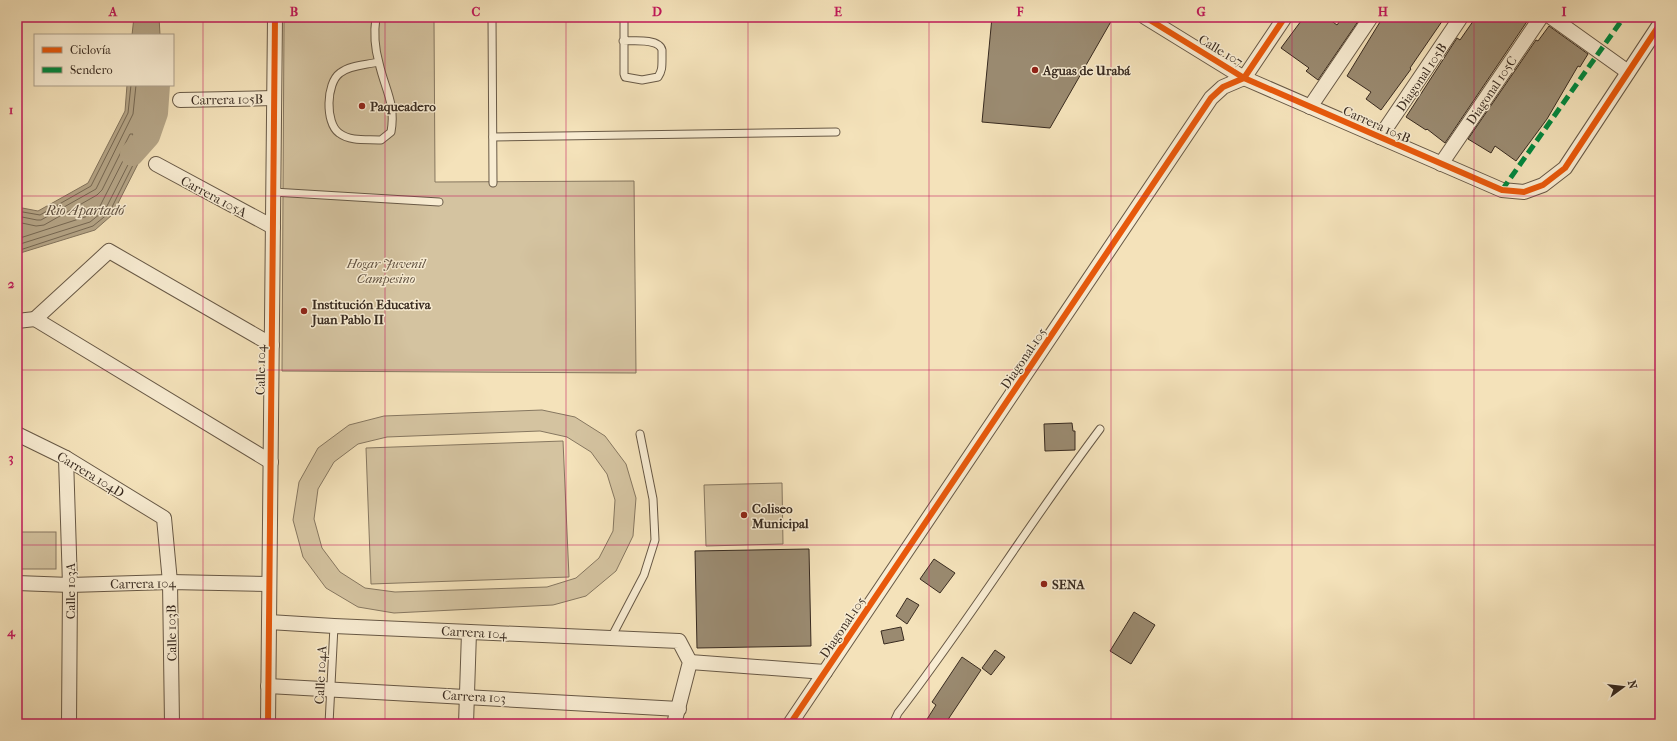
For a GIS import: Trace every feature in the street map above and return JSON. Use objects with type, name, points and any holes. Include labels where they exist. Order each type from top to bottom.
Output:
[{"type":"street","name":"Calle 104","points":[[268,724],[275,17]]},
{"type":"street","name":"Calle 107","points":[[1145,17],[1244,78]]},
{"type":"street","points":[[1244,78],[1286,17]]},
{"type":"street","points":[[1310,107],[1371,17]]},
{"type":"street","name":"Diagonal 105B","points":[[1380,137],[1461,17]]},
{"type":"street","name":"Diagonal 105C","points":[[1441,164],[1541,17]]},
{"type":"street","points":[[1551,17],[1628,72]]},
{"type":"street","name":"Carrera 105B","points":[[1244,78],[1502,190],[1524,192],[1543,185],[1565,168],[1660,24]]},
{"type":"street","name":"Diagonal 105","points":[[790,724],[1211,98],[1223,87],[1244,78]]},
{"type":"street","name":"Carrera 105B","points":[[180,100],[274,98]]},
{"type":"street","name":"Carrera 105A","points":[[156,164],[273,227]]},
{"type":"street","points":[[17,321],[35,319],[110,251],[272,345]]},
{"type":"street","points":[[35,319],[270,462]]},
{"type":"street","name":"Carrera 104D","points":[[17,434],[66,458],[164,518]]},
{"type":"street","name":"Calle 103A","points":[[66,458],[70,585],[69,724]]},
{"type":"street","name":"Calle 103B","points":[[164,518],[170,582],[172,724]]},
{"type":"street","name":"Carrera 104","points":[[17,583],[70,585],[170,582],[270,584]]},
{"type":"street","name":"Carrera 104","points":[[269,622],[678,642],[690,662]]},
{"type":"street","points":[[466,724],[469,632]]},
{"type":"street","points":[[674,724],[690,662],[825,672]]},
{"type":"street","name":"Carrera 103","points":[[268,686],[679,709]]},
{"type":"lane","points":[[376,17],[375,26],[378,62],[393,106],[391,132],[381,140],[351,139],[338,132],[333,125],[328,104],[333,82],[339,73],[350,68],[378,62]]},
{"type":"lane","points":[[492,17],[493,183]]},
{"type":"lane","points":[[623,41],[650,42],[660,46],[662,50],[662,72],[658,77],[642,80],[625,77],[623,41],[624,17]]},
{"type":"lane","points":[[493,138],[836,132]]},
{"type":"lane","points":[[273,192],[439,202]]},
{"type":"lane","points":[[893,724],[898,713],[954,638],[1041,510],[1100,429]]},
{"type":"lane","points":[[611,638],[644,575],[655,540],[653,499],[640,434]]},
{"type":"lane","name":"Calle 104A","points":[[329,724],[332,689],[334,626]]},
{"type":"green space","name":"Hogar Juvenil Campesino","points":[[434,21],[435,182],[634,181],[636,373],[282,371],[284,22]]},
{"type":"green space","points":[[542,410],[575,417],[605,436],[626,464],[636,498],[633,536],[616,571],[586,596],[553,605],[394,613],[358,607],[326,588],[303,557],[293,520],[299,482],[318,448],[349,425],[384,416]],"holes":[[[540,431],[567,437],[591,452],[607,474],[615,500],[613,531],[599,558],[576,578],[547,587],[395,592],[365,588],[340,572],[322,548],[314,519],[318,489],[334,462],[358,444],[387,437]]]},
{"type":"green space","points":[[563,441],[569,577],[371,584],[366,448]]},
{"type":"green space","name":"Coliseo Municipal","points":[[782,483],[783,544],[706,546],[704,485]]},
{"type":"green space","points":[[17,532],[56,532],[56,569],[17,569]]},
{"type":"water","points":[[134,17],[159,17],[160,34],[132,34]]},
{"type":"water","name":"Rio Apartadó","points":[[127,86],[159,86],[159,97],[145,150],[112,215],[95,230],[17,254],[17,207],[38,211],[88,183],[125,111]]},
{"type":"building","name":"Aguas de Urabá","points":[[992,17],[1113,18],[1050,128],[982,122]]},
{"type":"building","points":[[1304,17],[1326,17],[1337,25],[1343,17],[1361,17],[1318,80],[1306,71],[1309,68],[1281,48]]},
{"type":"building","points":[[1383,17],[1445,17],[1410,68],[1411,69],[1381,110],[1366,99],[1371,92],[1347,76]]},
{"type":"building","points":[[1476,17],[1530,17],[1445,143],[1427,129],[1426,130],[1406,117],[1457,38],[1460,40]]},
{"type":"building","points":[[1549,26],[1588,54],[1580,67],[1578,66],[1547,119],[1516,161],[1495,146],[1491,153],[1468,139],[1536,40],[1538,41]]},
{"type":"building","points":[[1072,423],[1073,431],[1075,431],[1075,450],[1045,451],[1044,424]]},
{"type":"building","points":[[809,549],[811,646],[697,648],[695,551]]},
{"type":"building","points":[[934,559],[955,573],[940,593],[920,579]]},
{"type":"building","points":[[907,598],[919,605],[907,624],[896,616]]},
{"type":"building","points":[[1134,612],[1155,625],[1131,664],[1110,651]]},
{"type":"building","points":[[901,627],[904,640],[884,644],[881,631]]},
{"type":"building","points":[[995,650],[1005,657],[991,675],[982,668]]},
{"type":"building","points":[[962,657],[981,670],[945,724],[924,724],[936,705],[932,702]]},
{"type":"waterway","points":[[132,154],[148,136],[156,113],[158,86]]},
{"type":"marked path","points":[[1502,190],[1624,17]]},
{"type":"cycle path","points":[[268,724],[275,17]]},
{"type":"cycle path","points":[[1145,17],[1244,78],[1502,190],[1524,192],[1543,185],[1565,168],[1660,24]]},
{"type":"cycle path","points":[[790,724],[1211,98],[1223,87],[1244,78],[1285,17]]},
{"type":"place","name":"Aguas de Urabá","points":[[1035,70]]},
{"type":"place","name":"Paqueadero","points":[[362,106]]},
{"type":"place","name":"Institución Educativa Juan Pablo II","points":[[304,311]]},
{"type":"place","name":"Coliseo Municipal","points":[[744,515]]},
{"type":"place","name":"SENA","points":[[1044,584]]}]
